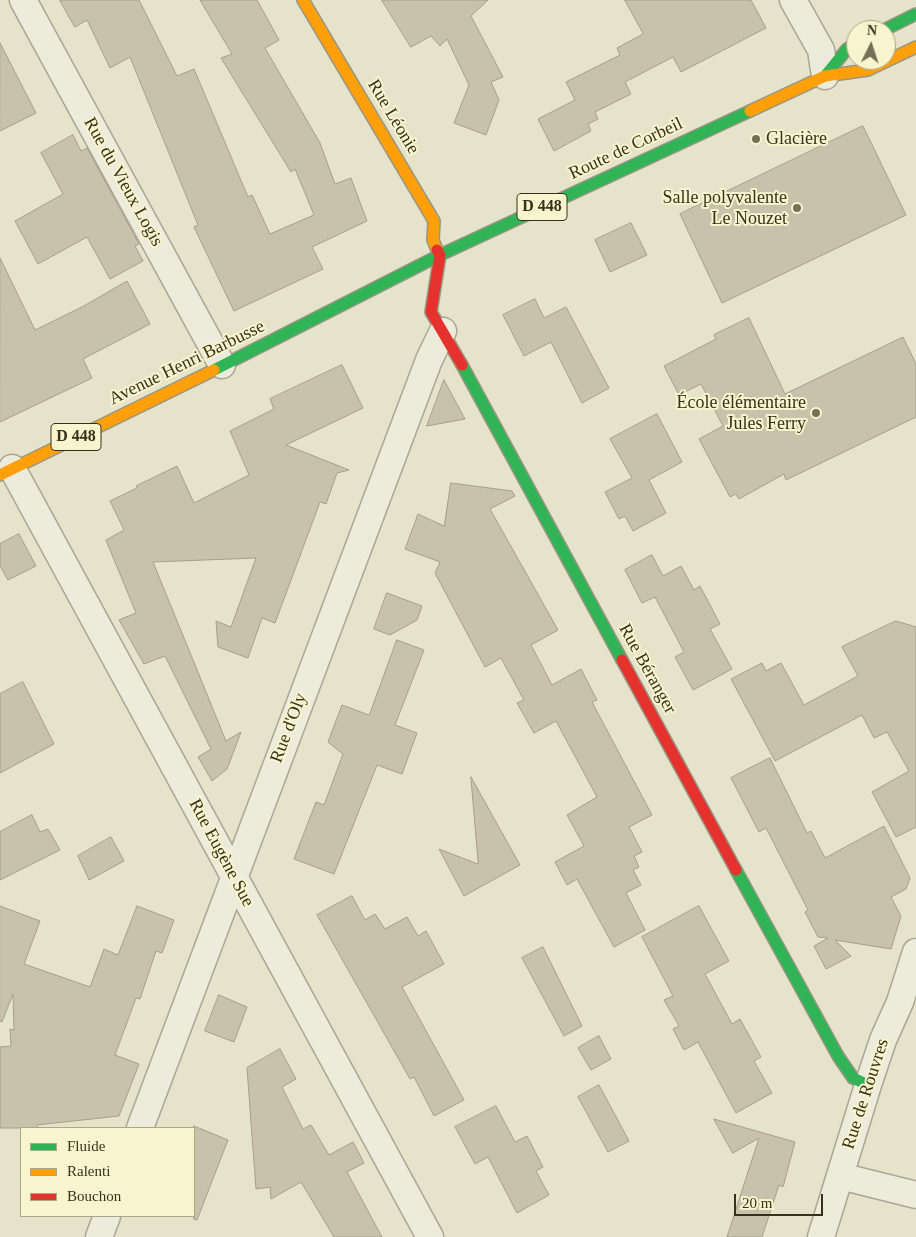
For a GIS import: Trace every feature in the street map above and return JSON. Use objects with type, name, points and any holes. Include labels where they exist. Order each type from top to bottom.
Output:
[{"type":"street","name":"Rue du Vieux Logis","points":[[23,0],[222,364]]},
{"type":"street","name":"Rue Léonie","points":[[303,0],[434,221],[433,240],[440,255]]},
{"type":"street","points":[[793,0],[820,50],[825,76]]},
{"type":"street","points":[[896,24],[916,14]]},
{"type":"street","name":"Route de Corbeil","points":[[308,324],[440,255],[825,76],[868,70],[916,47]]},
{"type":"street","name":"Route de Corbeil","points":[[825,76],[846,50]]},
{"type":"street","name":"Rue Béranger","points":[[440,255],[431,312],[838,1056],[853,1078],[868,1085]]},
{"type":"street","name":"Avenue Henri Barbusse","points":[[6,472],[222,364],[308,324]]},
{"type":"street","name":"Rue d'Oly","points":[[140,1127],[425,370],[443,331]]},
{"type":"street","name":"Rue Eugène Sue","points":[[6,472],[234,877],[430,1237]]},
{"type":"street","name":"Rue de Rouvres","points":[[821,1237],[883,1040],[900,1002],[916,952]]},
{"type":"street","points":[[840,1176],[916,1195]]},
{"type":"street","points":[[99,1237],[107,1217]]},
{"type":"building","points":[[60,0],[139,0],[177,76],[194,69],[248,197],[252,195],[270,234],[314,215],[295,169],[291,172],[221,58],[232,54],[200,0],[257,0],[279,40],[265,48],[320,143],[335,184],[351,178],[367,221],[312,247],[323,269],[234,311],[194,227],[198,225],[130,57],[110,68],[87,20],[75,27]]},
{"type":"building","points":[[382,0],[488,0],[471,16],[503,77],[491,82],[499,100],[486,135],[454,123],[469,85],[447,39],[440,46],[431,36],[411,47]]},
{"type":"building","points":[[625,0],[751,0],[766,28],[681,72],[673,57],[625,82],[631,94],[595,112],[598,119],[588,124],[591,131],[554,151],[538,119],[575,100],[566,82],[620,55],[617,48],[643,34]]},
{"type":"building","points":[[0,43],[36,113],[0,131]]},
{"type":"building","name":"Salle polyvalente Le Nouzet","points":[[863,126],[906,215],[722,303],[680,214]]},
{"type":"building","points":[[73,135],[81,151],[87,148],[139,244],[135,246],[143,261],[110,279],[87,237],[38,264],[15,221],[63,194],[41,153]]},
{"type":"building","points":[[631,223],[647,255],[610,272],[595,240]]},
{"type":"building","points":[[0,258],[35,330],[82,307],[127,281],[150,324],[83,359],[92,378],[0,422]]},
{"type":"building","points":[[535,299],[544,318],[566,307],[609,388],[582,403],[551,342],[524,356],[503,315]]},
{"type":"building","points":[[749,318],[785,394],[903,337],[916,364],[916,417],[786,480],[784,474],[739,499],[736,494],[730,497],[699,439],[723,426],[701,384],[679,395],[664,366],[716,339],[714,335]]},
{"type":"building","points":[[342,365],[363,408],[286,445],[349,470],[337,473],[326,504],[320,502],[275,623],[262,618],[248,658],[218,647],[216,621],[231,627],[256,558],[153,562],[226,741],[241,732],[227,769],[212,781],[198,757],[211,749],[165,656],[144,664],[119,620],[136,613],[106,540],[124,530],[110,501],[177,466],[194,503],[249,475],[230,431],[274,409],[270,399]]},
{"type":"building","points":[[444,380],[465,419],[427,426]]},
{"type":"building","points":[[657,414],[682,462],[649,480],[666,513],[633,531],[625,516],[619,519],[605,492],[632,478],[610,439]]},
{"type":"building","points":[[451,483],[512,491],[515,496],[490,509],[558,630],[531,645],[552,685],[581,669],[597,700],[592,702],[652,815],[629,827],[642,852],[634,856],[639,867],[633,870],[641,885],[626,893],[645,930],[614,947],[577,879],[567,885],[555,862],[584,846],[567,815],[597,797],[556,721],[534,733],[517,703],[524,700],[501,658],[485,667],[435,573],[440,562],[405,549],[418,514],[444,526]]},
{"type":"building","points":[[19,534],[36,566],[8,580],[0,566],[0,544]]},
{"type":"building","points":[[652,555],[663,576],[681,566],[694,590],[700,586],[720,624],[710,629],[732,669],[693,690],[675,657],[684,652],[655,597],[642,603],[625,570]]},
{"type":"building","points":[[387,593],[422,606],[417,620],[390,635],[374,629]]},
{"type":"building","points":[[896,621],[916,627],[916,827],[896,837],[872,792],[909,771],[887,732],[874,738],[862,715],[775,761],[731,679],[762,663],[766,671],[781,663],[804,705],[858,676],[842,647]]},
{"type":"building","points":[[397,640],[424,650],[395,725],[417,733],[402,774],[377,765],[334,874],[294,859],[316,802],[324,805],[343,754],[328,742],[342,705],[369,715]]},
{"type":"building","points":[[23,682],[54,744],[0,773],[0,694]]},
{"type":"building","points":[[770,758],[807,833],[811,831],[825,858],[884,826],[910,878],[906,889],[891,897],[901,916],[891,949],[835,940],[851,956],[826,969],[814,946],[828,938],[818,937],[805,912],[808,910],[766,828],[759,832],[731,778]]},
{"type":"building","points":[[471,777],[520,865],[464,896],[439,849],[478,864]]},
{"type":"building","points":[[32,815],[40,832],[48,829],[60,850],[0,880],[0,832]]},
{"type":"building","points":[[111,837],[124,861],[89,880],[78,856]]},
{"type":"building","points":[[352,896],[365,920],[375,914],[385,929],[407,917],[418,936],[426,931],[444,964],[402,987],[464,1100],[434,1116],[414,1077],[410,1079],[317,915]]},
{"type":"building","points":[[0,906],[40,921],[24,964],[90,987],[104,949],[118,955],[137,906],[174,920],[162,953],[156,951],[140,999],[136,998],[115,1055],[139,1064],[119,1116],[37,1125],[37,1127],[0,1128],[0,1047],[11,1046],[10,1029],[14,1030],[13,994],[2,1022],[0,1021]]},
{"type":"building","points":[[699,906],[729,961],[705,974],[732,1024],[740,1019],[761,1057],[754,1061],[772,1093],[736,1113],[698,1042],[684,1050],[673,1029],[679,1026],[664,1000],[673,996],[642,937]]},
{"type":"building","points":[[543,947],[582,1026],[564,1036],[522,958]]},
{"type":"building","points":[[219,995],[247,1007],[234,1042],[205,1031]]},
{"type":"building","points":[[599,1036],[611,1059],[591,1070],[578,1048]]},
{"type":"building","points":[[280,1049],[296,1079],[282,1087],[303,1129],[311,1125],[329,1155],[353,1142],[364,1163],[347,1172],[382,1237],[334,1237],[301,1182],[271,1199],[270,1187],[256,1189],[247,1068]]},
{"type":"building","points":[[599,1085],[629,1141],[608,1152],[578,1097]]},
{"type":"building","points":[[496,1106],[515,1142],[527,1136],[543,1167],[536,1171],[549,1195],[517,1213],[488,1157],[475,1164],[455,1127]]},
{"type":"building","points":[[714,1119],[795,1142],[783,1187],[779,1185],[762,1237],[727,1237],[759,1138],[733,1153]]},
{"type":"building","points":[[194,1127],[228,1140],[197,1220],[194,1219]]},
{"type":"traffic: fast","points":[[896,24],[916,14]]},
{"type":"traffic: fast","points":[[825,76],[846,50]]},
{"type":"traffic: fast","points":[[214,370],[440,255],[750,111]]},
{"type":"traffic: fast","points":[[462,365],[622,660]]},
{"type":"traffic: fast","points":[[736,870],[838,1056],[853,1078],[868,1085]]},
{"type":"traffic: slow","points":[[303,0],[434,221],[433,240],[437,250]]},
{"type":"traffic: slow","points":[[750,111],[825,76],[868,70],[916,47]]},
{"type":"traffic: slow","points":[[0,475],[214,370]]},
{"type":"traffic: jam","points":[[437,250],[440,255],[431,312],[462,365]]},
{"type":"traffic: jam","points":[[622,660],[736,870]]},
{"type":"place","name":"Glacière","points":[[756,139]]},
{"type":"place","name":"Salle polyvalente Le Nouzet","points":[[797,208]]},
{"type":"place","name":"École élémentaire Jules Ferry","points":[[816,413]]}]
